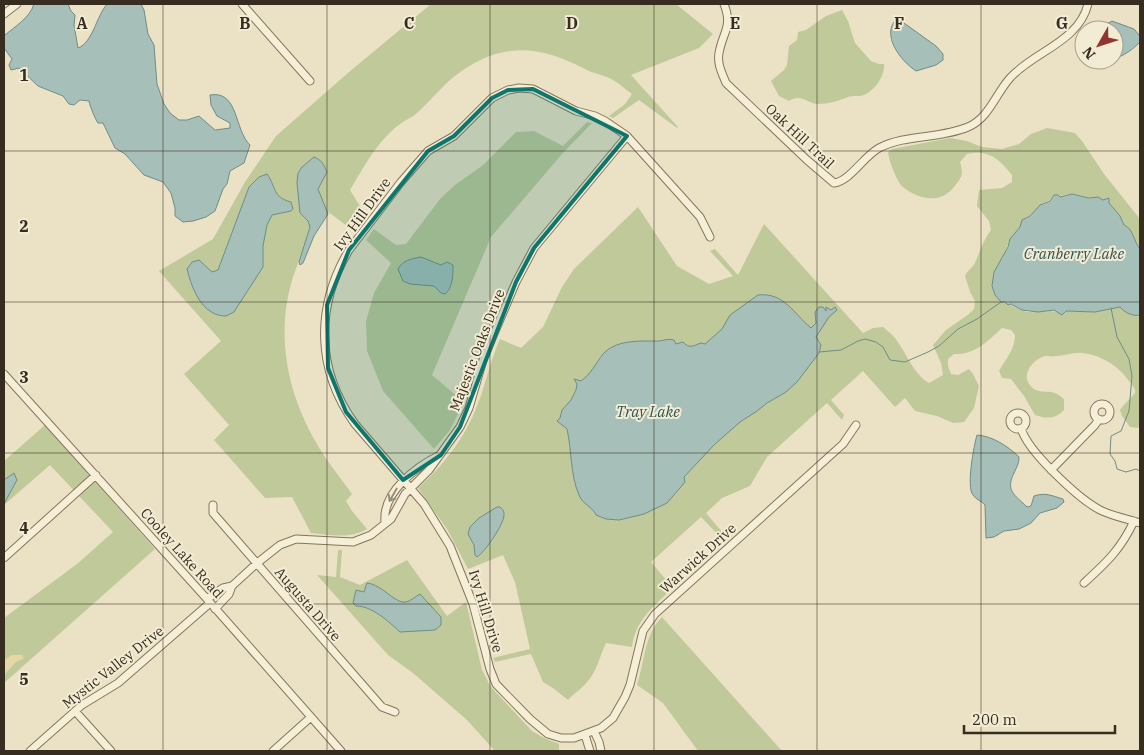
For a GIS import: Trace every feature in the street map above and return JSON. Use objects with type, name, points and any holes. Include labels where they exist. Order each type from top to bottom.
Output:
[{"type":"street","points":[[4,14],[17,4]]},
{"type":"street","points":[[242,4],[310,81]]},
{"type":"street","name":"Oak Hill Trail","points":[[724,4],[729,17],[719,53],[719,61],[720,70],[726,82],[834,183],[842,181],[871,153],[880,148],[915,138],[956,131],[981,119],[1002,87],[1016,72],[1079,25],[1085,15],[1088,4]]},
{"type":"street","name":"Ivy Hill Drive","points":[[594,731],[568,739],[548,734],[530,719],[496,684],[490,669],[476,610],[458,562],[439,526],[410,488],[346,412],[332,383],[324,336],[327,305],[336,275],[349,250],[401,182],[428,151],[454,136],[492,98],[508,90],[519,88],[533,89],[576,111],[595,116],[627,136],[700,217],[710,236]]},
{"type":"street","name":"Majestic Oaks Drive","points":[[211,604],[229,594],[232,586],[256,564],[274,549],[288,542],[304,539],[353,542],[371,535],[391,519],[410,488],[429,470],[460,427],[469,408],[493,336],[516,282],[534,248],[627,136]]},
{"type":"street","name":"Cooley Lake Road","points":[[4,374],[341,751]]},
{"type":"street","points":[[1051,470],[1099,419]]},
{"type":"street","name":"Warwick Drive","points":[[594,731],[602,728],[613,718],[622,704],[633,675],[643,631],[655,614],[843,444],[856,425]]},
{"type":"street","points":[[1020,428],[1029,445],[1051,470],[1099,509],[1137,522],[1112,556],[1084,583]]},
{"type":"street","name":"Majestic Oaks Drive","points":[[385,522],[384,514],[389,502],[403,480],[418,467],[440,454]]},
{"type":"street","points":[[4,558],[96,476]]},
{"type":"street","name":"Augusta Drive","points":[[213,505],[213,513],[256,564],[382,707],[395,712]]},
{"type":"street","name":"Majestic Oaks Drive","points":[[211,604],[223,588],[232,586]]},
{"type":"street","name":"Mystic Valley Drive","points":[[30,751],[94,696],[118,683],[211,604]]},
{"type":"street","points":[[75,711],[111,751]]},
{"type":"street","points":[[273,751],[311,717]]},
{"type":"street","points":[[594,731],[601,751]]},
{"type":"street","points":[[585,735],[590,751]]},
{"type":"highlighted area","points":[[533,89],[627,136],[534,248],[516,282],[460,427],[441,455],[403,480],[346,412],[328,368],[327,305],[349,250],[428,151],[454,136],[492,98],[508,90]]},
{"type":"green space","points":[[431,4],[676,4],[713,34],[699,48],[631,75],[677,128],[639,100],[613,118],[609,116],[625,104],[632,94],[618,83],[549,54],[516,50],[484,58],[468,67],[451,79],[416,114],[384,138],[350,190],[366,216],[355,232],[327,211],[302,254],[291,284],[286,307],[286,354],[290,378],[297,400],[306,423],[321,451],[352,494],[346,501],[367,529],[347,535],[311,533],[292,497],[265,498],[214,440],[229,425],[184,374],[221,341],[159,271],[213,239],[245,182],[276,136]]},
{"type":"green space","points":[[842,10],[848,21],[855,43],[871,61],[884,64],[883,73],[878,82],[872,90],[864,95],[850,96],[826,103],[814,104],[801,98],[789,101],[779,96],[771,81],[787,65],[789,46],[797,40],[798,32],[806,30],[826,16]]},
{"type":"green space","points":[[587,122],[592,123],[562,154],[491,237],[432,375],[464,402],[450,430],[434,449],[383,391],[367,351],[366,321],[374,293],[391,263],[366,240],[374,229],[396,245],[406,244],[440,199],[455,185],[483,165],[516,132],[534,131],[563,146]]},
{"type":"green space","points":[[1047,128],[1075,133],[1082,141],[1104,174],[1140,219],[1140,249],[1128,227],[1124,225],[1120,216],[1109,203],[1109,198],[1103,200],[1098,197],[1073,194],[1053,196],[1025,218],[1010,239],[992,286],[995,295],[1002,302],[1028,312],[1051,311],[1063,314],[1066,311],[1095,312],[1120,307],[1129,313],[1140,315],[1140,427],[1130,427],[1120,410],[1135,393],[1132,385],[1120,370],[1108,362],[1096,356],[1083,353],[1045,356],[1030,366],[1027,378],[1033,388],[1038,391],[1055,393],[1064,399],[1064,410],[1058,415],[1048,418],[1035,415],[1011,379],[1002,378],[999,371],[1015,340],[1015,335],[1011,330],[1002,328],[975,350],[954,354],[948,359],[951,374],[958,375],[969,369],[979,386],[974,408],[964,422],[953,423],[937,416],[915,411],[905,398],[895,407],[863,371],[831,400],[844,415],[842,420],[827,403],[767,457],[750,486],[722,498],[706,513],[728,539],[725,542],[701,517],[651,562],[673,588],[653,607],[642,621],[637,629],[632,647],[606,643],[591,677],[568,700],[543,682],[531,654],[495,662],[493,658],[530,649],[515,582],[503,555],[468,569],[447,529],[418,488],[444,461],[460,440],[480,398],[500,339],[521,348],[543,327],[562,287],[574,269],[638,207],[677,266],[709,284],[733,276],[710,251],[715,249],[738,275],[764,224],[863,333],[873,328],[883,327],[895,338],[919,375],[929,383],[943,375],[941,363],[933,345],[946,330],[974,309],[975,301],[965,276],[975,263],[991,230],[989,221],[977,206],[979,190],[1002,188],[1012,182],[1012,175],[1003,164],[987,154],[967,154],[960,162],[961,177],[949,192],[936,198],[923,197],[909,191],[898,181],[888,152],[892,149],[950,138],[967,141],[982,147],[1002,149],[1019,144],[1031,134]]},
{"type":"green space","points":[[45,425],[155,549],[4,683],[4,618],[77,564],[113,532],[50,465],[4,505],[4,461]]},
{"type":"green space","points":[[338,550],[342,550],[340,577],[360,585],[407,560],[447,616],[466,602],[482,670],[491,687],[532,731],[559,744],[559,751],[495,751],[467,720],[413,673],[388,655],[317,575],[336,577]]},
{"type":"green space","points":[[662,617],[782,751],[698,751],[663,703],[637,685],[648,640]]},
{"type":"sand","points":[[12,655],[22,655],[24,658],[16,662],[4,675],[4,660]]},
{"type":"water","points":[[34,4],[68,4],[75,15],[74,25],[78,48],[91,35],[107,4],[141,4],[144,10],[148,34],[154,45],[157,84],[164,104],[170,113],[179,120],[187,120],[199,116],[215,130],[230,128],[230,123],[217,116],[211,105],[210,95],[219,95],[226,99],[235,112],[241,130],[250,145],[244,163],[230,171],[227,184],[223,189],[215,211],[206,217],[183,222],[175,216],[171,193],[163,182],[144,175],[125,154],[115,148],[103,123],[98,123],[89,101],[80,100],[74,105],[69,104],[63,96],[38,86],[19,68],[11,70],[9,65],[12,59],[4,48],[4,36],[29,14]]},
{"type":"water","points":[[897,18],[936,46],[943,54],[943,60],[936,65],[916,71],[910,67],[894,47],[892,40],[892,25]]},
{"type":"water","points":[[1124,25],[1134,29],[1140,36],[1140,42],[1125,54]]},
{"type":"water","points":[[314,157],[321,161],[327,172],[318,189],[328,214],[314,236],[303,263],[300,265],[299,262],[310,227],[308,221],[300,213],[298,173]]},
{"type":"water","points":[[267,174],[278,195],[291,202],[293,209],[272,215],[267,225],[263,246],[263,267],[234,312],[221,316],[213,313],[199,300],[187,269],[192,262],[199,260],[212,272],[218,270],[249,187],[259,177]]},
{"type":"water","name":"Cranberry Lake","points":[[1072,194],[1089,198],[1098,197],[1103,200],[1109,198],[1109,203],[1131,232],[1140,249],[1140,315],[1129,314],[1120,307],[1095,312],[1066,311],[1062,315],[1054,310],[1038,312],[1022,310],[1011,304],[1008,305],[1005,302],[1001,302],[995,295],[992,286],[994,272],[1008,247],[1010,239],[1020,227],[1022,220],[1030,216],[1040,205],[1050,201],[1054,195],[1060,197]]},
{"type":"water","points":[[421,257],[441,265],[447,262],[453,265],[451,285],[445,294],[441,293],[434,286],[410,284],[403,281],[398,269],[400,266],[408,260]]},
{"type":"water","name":"Tray Lake","points":[[758,295],[767,295],[782,300],[811,328],[816,323],[815,312],[819,307],[823,307],[826,311],[826,307],[831,310],[835,307],[837,310],[829,317],[816,337],[821,345],[819,353],[797,382],[786,392],[740,422],[714,445],[684,477],[685,482],[667,503],[644,514],[619,520],[606,519],[596,515],[582,501],[579,495],[574,479],[567,429],[557,421],[576,390],[577,384],[574,379],[581,381],[585,378],[608,349],[620,344],[634,341],[668,339],[674,340],[676,344],[683,342],[689,346],[705,344],[722,329],[730,315]]},
{"type":"water","points":[[977,435],[1000,442],[1019,457],[1011,479],[1011,489],[1015,496],[1027,507],[1031,506],[1034,496],[1038,495],[1046,494],[1063,499],[1064,502],[1057,508],[1040,513],[1031,523],[1019,529],[1004,531],[994,537],[986,538],[985,505],[973,495],[970,484],[971,466]]},
{"type":"water","points":[[14,473],[17,480],[4,504],[4,480]]},
{"type":"water","points":[[497,507],[503,510],[504,515],[501,525],[485,550],[477,557],[474,545],[468,534],[470,527],[479,518]]},
{"type":"water","points":[[367,583],[373,584],[402,602],[406,602],[420,594],[441,617],[441,625],[435,630],[400,632],[374,611],[356,606],[353,603],[356,590],[364,592]]},
{"type":"waterway","points":[[819,352],[841,350],[865,339],[876,342],[883,347],[890,360],[905,362],[939,346],[958,329],[977,319],[1001,302]]},
{"type":"waterway","points":[[1111,308],[1117,337],[1129,359],[1132,376],[1129,411],[1121,431],[1111,436],[1110,454],[1115,461],[1117,469],[1126,472],[1136,469],[1140,471]]}]
